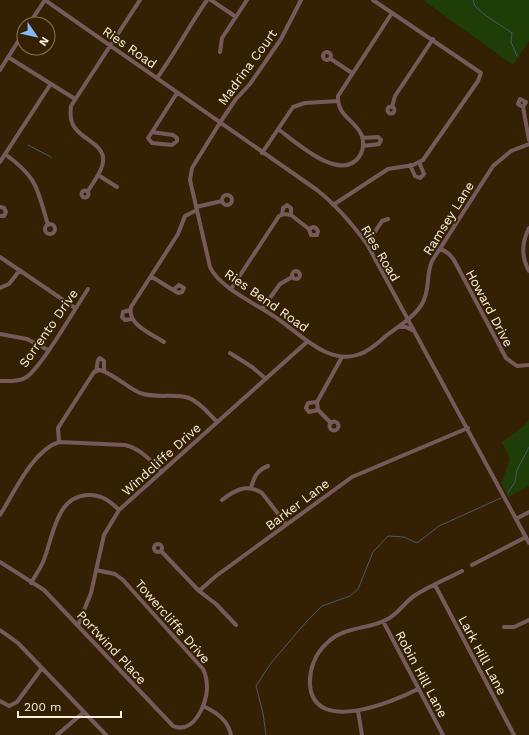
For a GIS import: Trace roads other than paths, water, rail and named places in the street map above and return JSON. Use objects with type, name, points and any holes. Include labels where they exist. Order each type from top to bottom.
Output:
[{"type":"street","points":[[34,16],[44,0]]},
{"type":"street","name":"Ries Road","points":[[44,0],[157,78],[219,124],[317,190],[354,228],[366,244],[415,331],[529,543]]},
{"type":"street","points":[[88,190],[103,165],[102,152],[97,145],[80,133],[73,125],[71,110],[74,99],[140,0]]},
{"type":"street","points":[[157,78],[181,44],[192,21],[207,0]]},
{"type":"street","points":[[211,0],[236,17]]},
{"type":"street","points":[[220,52],[222,38],[247,0]]},
{"type":"street","name":"Madrina Court","points":[[219,124],[236,99],[250,84],[276,46],[301,0]]},
{"type":"street","points":[[333,205],[388,169],[419,162],[428,154],[478,81],[481,73],[433,39],[373,0]]},
{"type":"street","points":[[278,129],[324,161],[336,166],[345,166],[353,163],[362,152],[362,138],[358,129],[343,115],[338,102],[340,93],[392,13]]},
{"type":"street","points":[[392,107],[395,96],[433,39]]},
{"type":"street","points":[[0,70],[16,44]]},
{"type":"street","points":[[8,57],[74,99]]},
{"type":"street","points":[[331,59],[352,73]]},
{"type":"street","points":[[0,162],[50,85]]},
{"type":"street","points":[[152,132],[173,135],[177,138],[177,141],[172,145],[152,143],[148,138],[177,93]]},
{"type":"street","points":[[262,153],[296,106],[304,103],[338,102]]},
{"type":"street","points":[[523,107],[529,140]]},
{"type":"street","name":"Ries Bend Road","points":[[219,124],[196,160],[191,172],[190,180],[210,267],[216,277],[262,310],[282,321],[308,341],[325,351],[342,356],[352,356],[365,352],[408,319]]},
{"type":"street","points":[[362,138],[378,137],[381,140],[379,144],[363,146]]},
{"type":"street","name":"Ramsey Lane","points":[[408,319],[418,310],[425,298],[428,290],[429,268],[440,248],[493,166],[511,151],[529,144]]},
{"type":"street","points":[[5,154],[22,166],[32,177],[48,225]]},
{"type":"street","points":[[410,165],[415,176],[420,178],[424,174],[419,162]]},
{"type":"street","points":[[98,175],[117,187]]},
{"type":"street","points":[[164,342],[139,326],[132,319],[130,310],[134,300],[152,277],[180,231],[185,216],[196,208],[222,201]]},
{"type":"street","points":[[282,215],[283,208],[287,205],[291,208],[291,215]]},
{"type":"street","points":[[0,207],[4,208],[6,212],[4,216],[0,216]]},
{"type":"street","points":[[232,289],[276,220],[282,215],[291,215],[310,229]]},
{"type":"street","points":[[366,244],[382,221],[388,219]]},
{"type":"street","points":[[529,228],[525,236],[524,255],[529,271]]},
{"type":"street","name":"Howard Drive","points":[[440,248],[449,254],[454,260],[506,358],[517,366],[529,365]]},
{"type":"street","points":[[0,257],[75,308]]},
{"type":"street","points":[[0,288],[9,284],[20,270]]},
{"type":"street","points":[[152,277],[173,290]]},
{"type":"street","points":[[262,310],[280,284],[292,277]]},
{"type":"street","name":"Sorrento Drive","points":[[0,381],[24,379],[48,350],[88,289]]},
{"type":"street","points":[[130,310],[124,312],[122,317],[125,320],[132,319]]},
{"type":"street","points":[[397,327],[406,327],[415,331]]},
{"type":"street","points":[[0,334],[27,339],[48,350]]},
{"type":"street","name":"Windcliffe Drive","points":[[78,625],[90,598],[104,535],[119,510],[308,341]]},
{"type":"street","points":[[230,353],[252,367],[266,379]]},
{"type":"street","points":[[331,423],[318,410],[317,402],[342,356]]},
{"type":"street","points":[[59,442],[58,428],[100,371],[136,391],[153,397],[183,397],[191,400],[202,406],[217,422]]},
{"type":"street","points":[[317,402],[308,403],[306,408],[309,412],[318,410]]},
{"type":"street","name":"Barker Lane","points":[[199,591],[216,576],[352,477],[468,428]]},
{"type":"street","points":[[0,515],[38,456],[50,445],[59,442],[129,446],[141,451],[162,472]]},
{"type":"street","points":[[251,488],[256,475],[262,468],[268,466]]},
{"type":"street","points":[[222,500],[239,489],[251,488],[262,493],[286,524]]},
{"type":"street","points":[[31,583],[43,562],[58,518],[67,504],[79,496],[93,495],[104,498],[119,510]]},
{"type":"street","points":[[516,519],[529,512]]},
{"type":"street","points":[[472,565],[526,537]]},
{"type":"street","points":[[161,551],[199,591],[216,604],[236,625]]},
{"type":"street","name":"Portwind Place","points":[[0,562],[44,590],[173,726],[180,729],[187,726],[198,716],[203,706]]},
{"type":"street","name":"Towercliffe Drive","points":[[96,570],[111,573],[121,578],[199,665],[205,675],[207,686],[203,706]]},
{"type":"street","points":[[418,689],[388,703],[358,711],[331,712],[317,702],[311,691],[310,685],[313,664],[320,650],[337,635],[345,630],[374,625],[394,616],[414,596],[462,571]]},
{"type":"street","name":"Lark Hill Lane","points":[[435,585],[514,735]]},
{"type":"street","points":[[504,627],[514,627],[529,620]]},
{"type":"street","name":"Robin Hill Lane","points":[[383,621],[443,735]]},
{"type":"street","points":[[0,630],[18,643],[106,735]]},
{"type":"street","points":[[0,701],[9,706],[17,702],[42,668]]},
{"type":"street","points":[[203,706],[227,723],[231,735]]},
{"type":"street","points":[[358,711],[362,735]]},
{"type":"street","points":[[57,735],[84,712]]},
{"type":"waterway","points":[[473,0],[475,6],[485,15],[512,33],[511,42],[517,56]]},
{"type":"waterway","points":[[28,145],[51,157]]},
{"type":"waterway","points":[[508,493],[515,482],[517,470],[529,447]]},
{"type":"waterway","points":[[266,735],[263,713],[256,686],[271,663],[322,606],[350,596],[358,589],[373,552],[388,536],[404,537],[417,543],[439,526],[501,498]]}]
